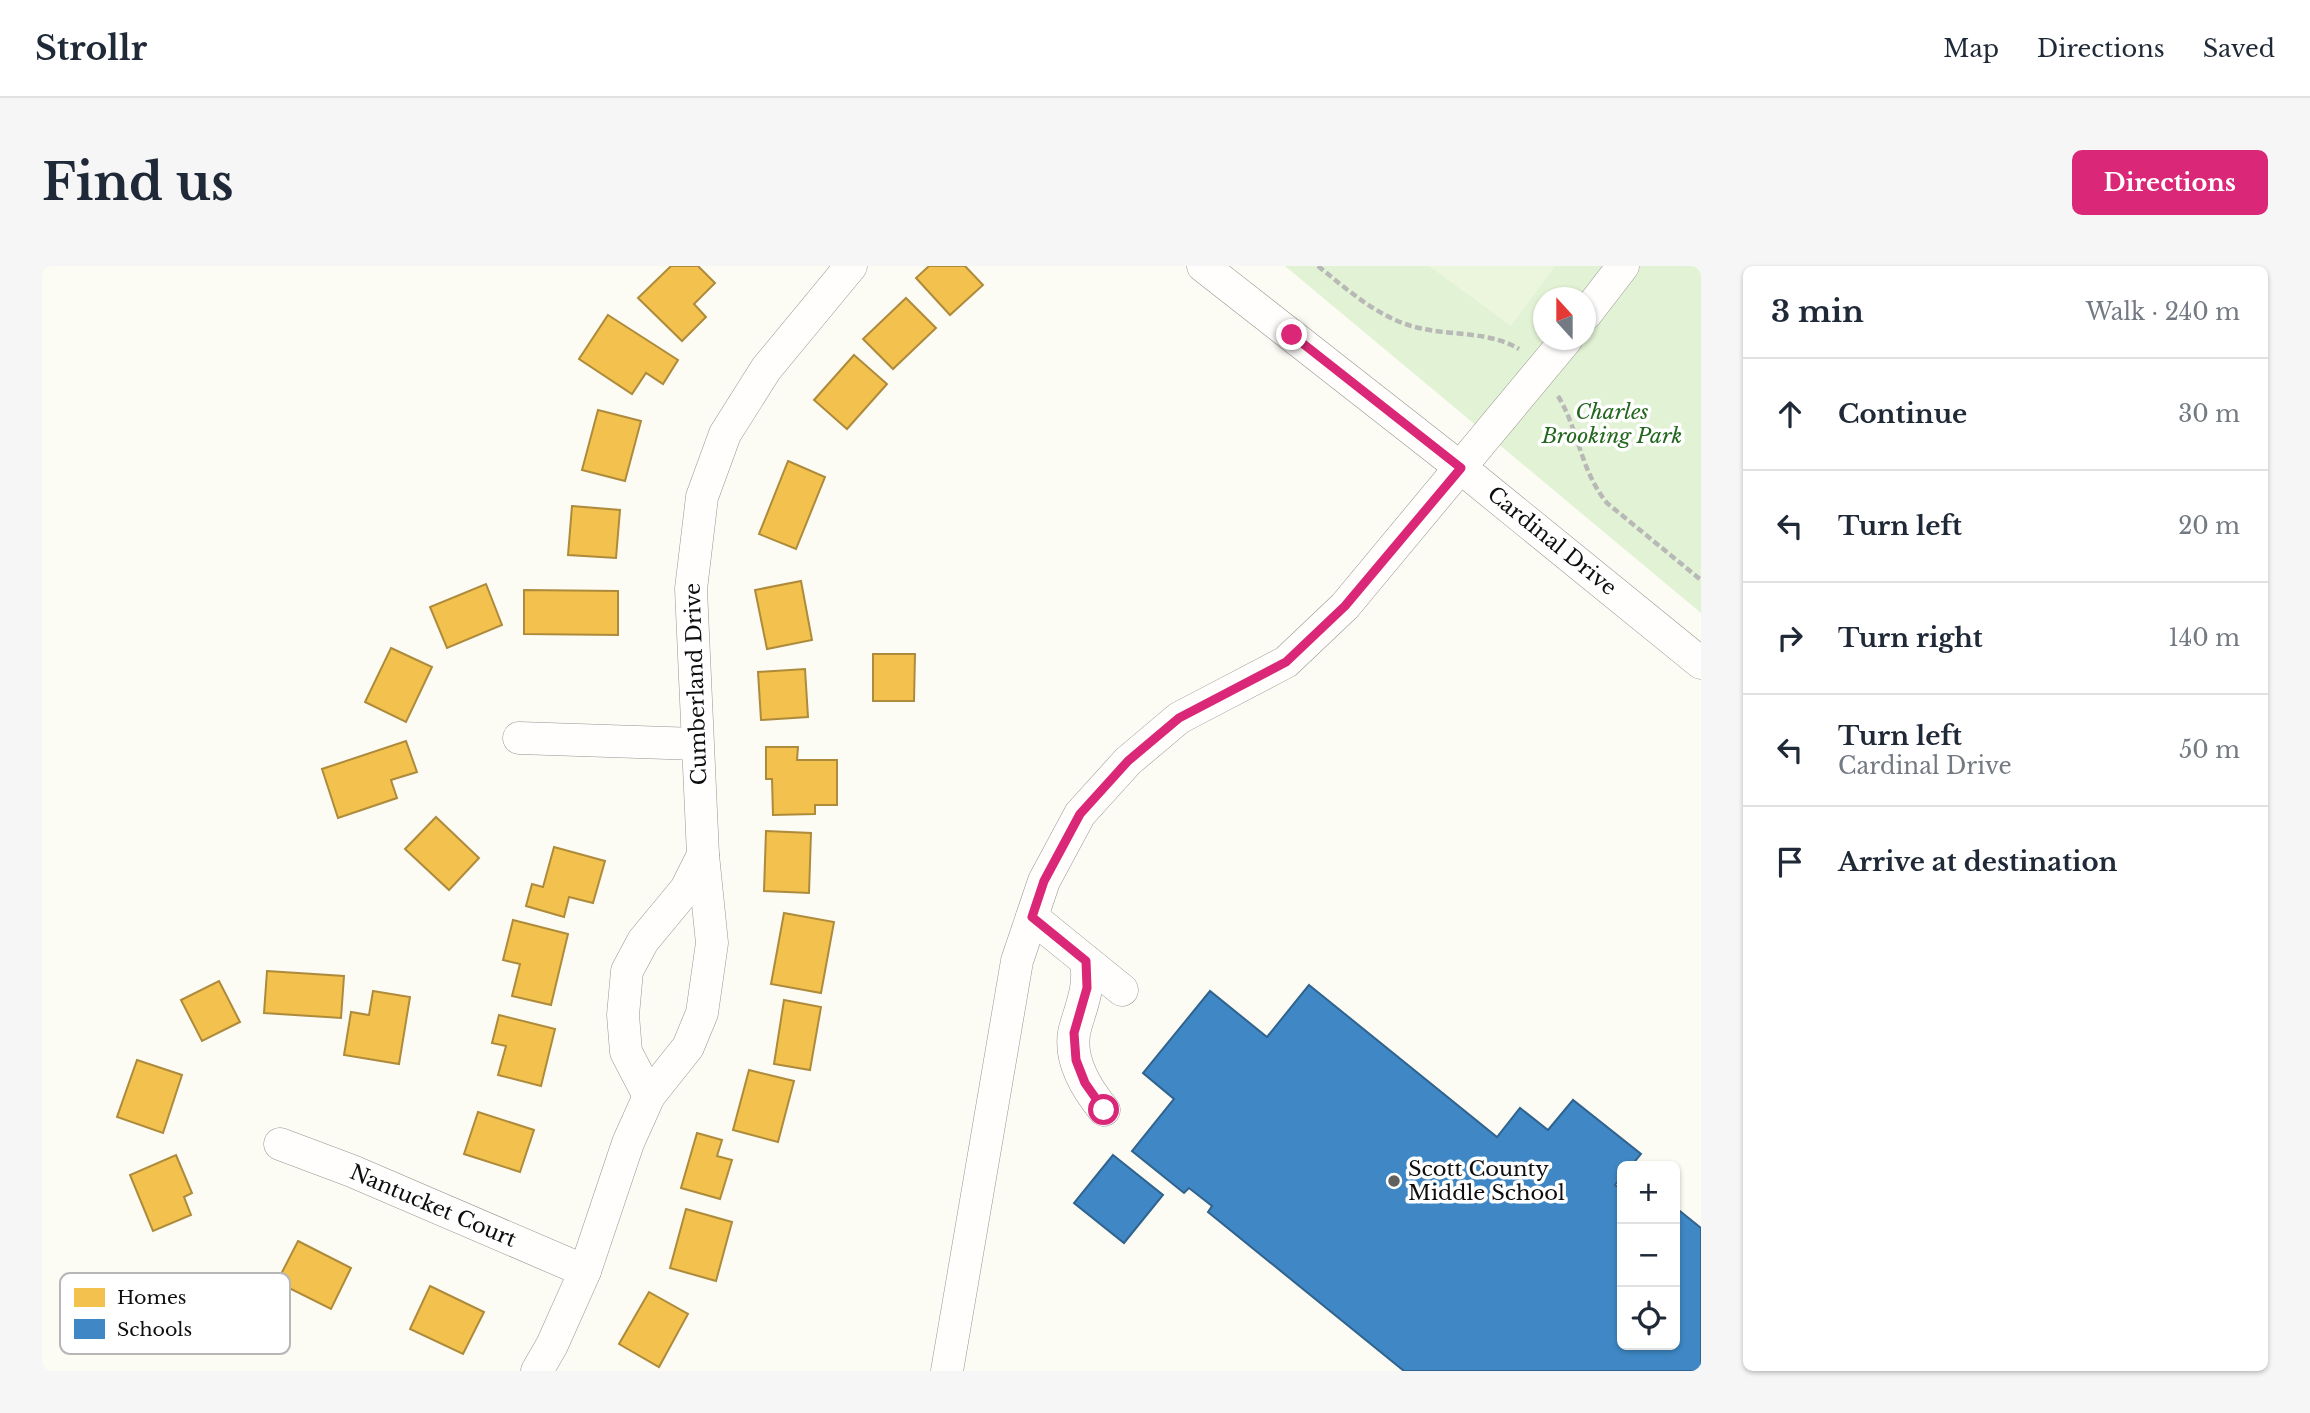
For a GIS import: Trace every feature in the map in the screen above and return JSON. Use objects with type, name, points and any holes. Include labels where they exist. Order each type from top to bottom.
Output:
[{"type":"street","name":"Cumberland Drive","points":[[537,1371],[586,1271],[628,1143],[649,1096],[688,1047],[702,1013],[712,943],[702,855],[691,589],[702,497],[724,434],[766,369],[851,266]]},
{"type":"street","name":"Cardinal Drive","points":[[1203,266],[1461,468],[1701,663]]},
{"type":"street","points":[[1596,301],[1623,266]]},
{"type":"street","points":[[947,1371],[1017,961],[1044,881],[1080,814],[1128,761],[1179,718],[1286,662],[1345,606],[1558,350]]},
{"type":"street","points":[[519,738],[697,744]]},
{"type":"street","name":"Cumberland Drive","points":[[649,1096],[626,1052],[623,1014],[627,971],[643,941],[685,889],[702,855]]},
{"type":"street","points":[[1032,917],[1122,990]]},
{"type":"street","points":[[1086,961],[1087,988],[1074,1033],[1076,1060],[1085,1083],[1104,1110]]},
{"type":"street","name":"Nantucket Court","points":[[279,1144],[352,1171],[586,1271]]},
{"type":"green space","name":"Charles Brooking Park","points":[[1285,266],[1701,266],[1701,613]]},
{"type":"green space","points":[[1429,266],[1555,266],[1540,287],[1533,287],[1533,296],[1511,326]]},
{"type":"building: Homes","points":[[671,266],[698,266],[715,283],[694,304],[706,317],[682,341],[638,298]]},
{"type":"building: Homes","points":[[929,266],[965,266],[983,285],[950,315],[916,278]]},
{"type":"building: Homes","points":[[906,298],[936,328],[893,369],[863,339]]},
{"type":"building: Homes","points":[[608,315],[678,360],[663,384],[646,373],[632,394],[579,359]]},
{"type":"building: Homes","points":[[854,355],[887,384],[847,429],[814,400]]},
{"type":"building: Homes","points":[[598,410],[641,421],[625,481],[582,470]]},
{"type":"building: Homes","points":[[788,461],[825,477],[796,549],[759,534]]},
{"type":"building: Homes","points":[[572,506],[620,510],[616,558],[568,555]]},
{"type":"building: Homes","points":[[801,581],[812,640],[767,649],[755,590]]},
{"type":"building: Homes","points":[[486,584],[502,625],[447,648],[430,607]]},
{"type":"building: Homes","points":[[524,590],[618,591],[618,635],[524,634]]},
{"type":"building: Homes","points":[[391,648],[432,667],[406,722],[365,702]]},
{"type":"building: Homes","points":[[873,654],[915,654],[914,701],[873,701]]},
{"type":"building: Homes","points":[[805,669],[808,717],[761,720],[758,672]]},
{"type":"building: Homes","points":[[406,741],[417,772],[391,780],[397,798],[338,818],[322,769]]},
{"type":"building: Homes","points":[[766,747],[798,747],[797,760],[837,760],[837,805],[815,805],[815,814],[773,815],[772,779],[766,779]]},
{"type":"building: Homes","points":[[436,817],[479,858],[449,890],[405,849]]},
{"type":"building: Homes","points":[[766,831],[811,833],[809,893],[764,891]]},
{"type":"building: Homes","points":[[554,847],[605,861],[593,903],[569,897],[564,917],[526,906],[532,884],[543,887]]},
{"type":"building: Homes","points":[[784,913],[834,922],[821,993],[771,984]]},
{"type":"building: Homes","points":[[513,920],[568,934],[551,1005],[512,996],[520,964],[503,960]]},
{"type":"building: Homes","points":[[267,971],[344,976],[341,1018],[264,1013]]},
{"type":"building: Homes","points":[[219,981],[240,1022],[202,1041],[181,1000]]},
{"type":"building: Homes","points":[[373,991],[410,997],[399,1064],[344,1055],[351,1012],[369,1015]]},
{"type":"building: Homes","points":[[784,1000],[821,1007],[810,1070],[774,1064]]},
{"type":"building: Homes","points":[[499,1015],[555,1029],[541,1086],[498,1075],[506,1046],[492,1043]]},
{"type":"building: Homes","points":[[137,1060],[182,1075],[163,1133],[117,1117]]},
{"type":"building: Homes","points":[[749,1070],[794,1081],[778,1142],[733,1130]]},
{"type":"building: Homes","points":[[478,1112],[534,1130],[520,1172],[464,1154]]},
{"type":"building: Homes","points":[[697,1133],[722,1140],[717,1156],[732,1160],[720,1199],[681,1188]]},
{"type":"building: Homes","points":[[176,1155],[192,1193],[184,1197],[191,1215],[153,1231],[130,1175]]},
{"type":"building: Homes","points":[[686,1209],[732,1222],[716,1281],[670,1268]]},
{"type":"building: Homes","points":[[298,1241],[351,1268],[331,1309],[290,1288],[290,1273],[282,1273]]},
{"type":"building: Homes","points":[[430,1286],[484,1312],[463,1354],[410,1329]]},
{"type":"building: Homes","points":[[649,1292],[688,1314],[659,1367],[619,1344]]},
{"type":"building: Schools","name":"Scott County Middle School","points":[[1309,985],[1497,1137],[1520,1108],[1548,1130],[1573,1100],[1641,1154],[1635,1161],[1617,1161],[1617,1350],[1680,1350],[1680,1211],[1701,1228],[1701,1371],[1404,1371],[1208,1212],[1212,1206],[1189,1188],[1184,1193],[1132,1151],[1174,1099],[1143,1073],[1210,991],[1267,1037]]},
{"type":"building: Schools","points":[[1113,1155],[1163,1195],[1124,1243],[1074,1203]]},
{"type":"place","name":"Scott County Middle School","points":[[1394,1181]]},
{"type":"route","points":[[1104,1110],[1085,1083],[1076,1060],[1074,1033],[1087,988],[1086,961],[1032,917],[1044,881],[1080,814],[1128,761],[1179,718],[1286,662],[1345,606],[1461,468],[1292,335]]}]
